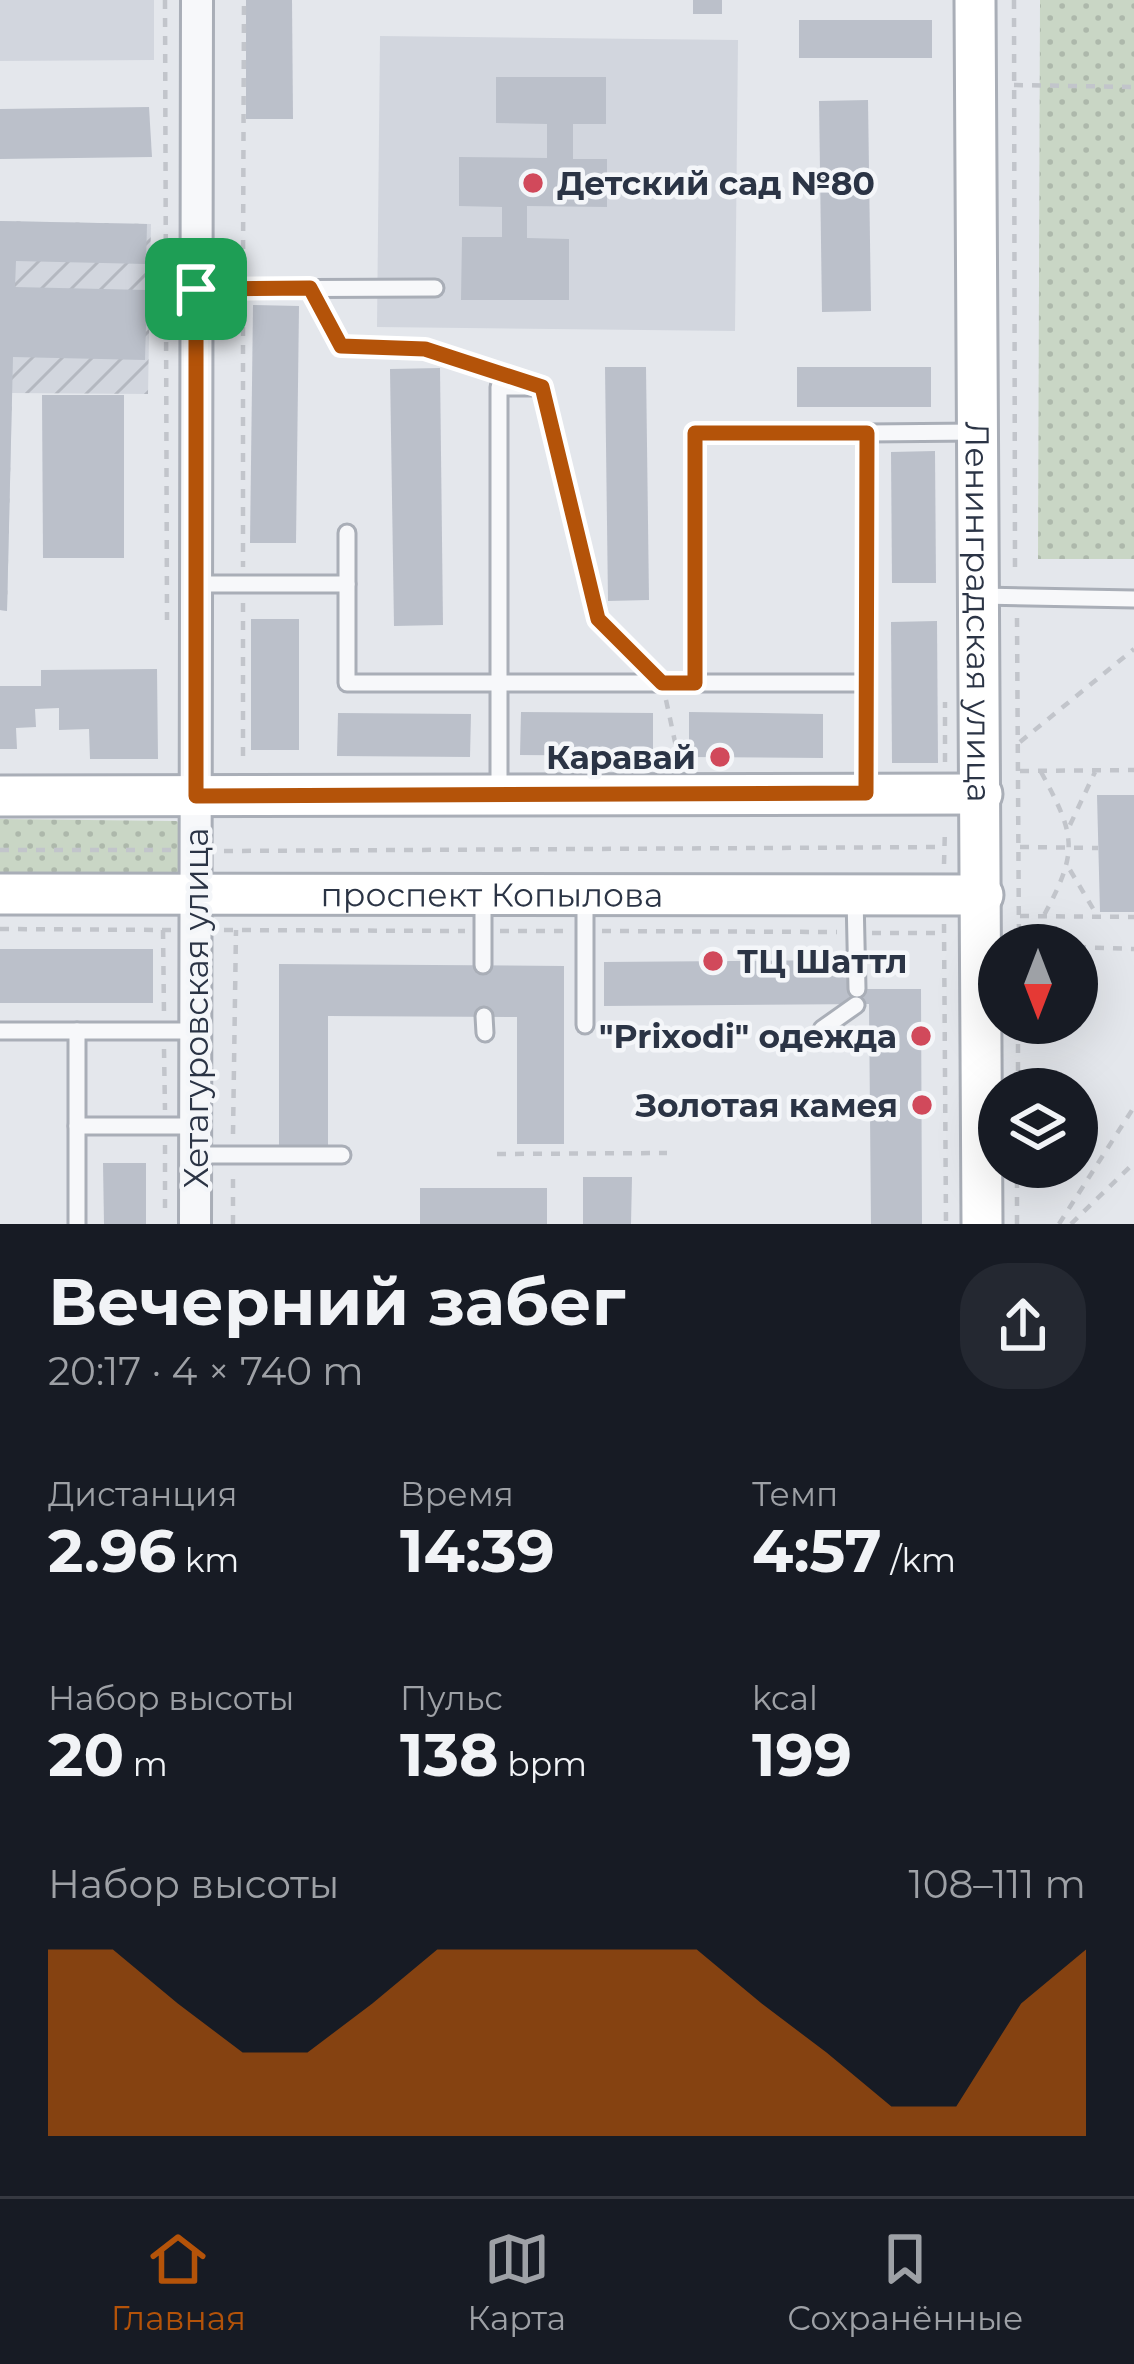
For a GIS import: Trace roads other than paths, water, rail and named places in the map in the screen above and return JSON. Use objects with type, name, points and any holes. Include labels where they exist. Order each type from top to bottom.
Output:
[{"type":"street","name":"Хетагуровская улица","points":[[195,1224],[185,1136],[196,1030],[196,0]]},
{"type":"street","name":"Ленинградская улица","points":[[975,0],[977,432],[998,596],[982,794],[982,1224]]},
{"type":"street","points":[[0,796],[982,794]]},
{"type":"street","name":"проспект Копылова","points":[[0,894],[982,895]]},
{"type":"lane","points":[[196,289],[435,288]]},
{"type":"lane","points":[[499,795],[499,387],[542,387]]},
{"type":"lane","points":[[695,683],[695,433],[977,432]]},
{"type":"lane","points":[[866,793],[867,433]]},
{"type":"lane","points":[[347,533],[347,683],[866,683]]},
{"type":"lane","points":[[196,584],[347,584]]},
{"type":"lane","points":[[998,596],[1134,599]]},
{"type":"lane","points":[[483,894],[483,965]]},
{"type":"lane","points":[[585,894],[585,1025]]},
{"type":"lane","points":[[822,1028],[856,997],[855,894]]},
{"type":"lane","points":[[0,1031],[196,1030]]},
{"type":"lane","points":[[77,1031],[77,1224]]},
{"type":"lane","points":[[77,1126],[185,1136],[233,1155],[342,1155]]},
{"type":"place","name":"Детский сад №80","points":[[533,183]]},
{"type":"place","name":"Каравай","points":[[720,757]]},
{"type":"place","name":"ТЦ Шаттл","points":[[713,961]]},
{"type":"place","name":"\"Prixodi\" одежда","points":[[921,1036]]},
{"type":"place","name":"Золотая камея","points":[[922,1105]]}]
